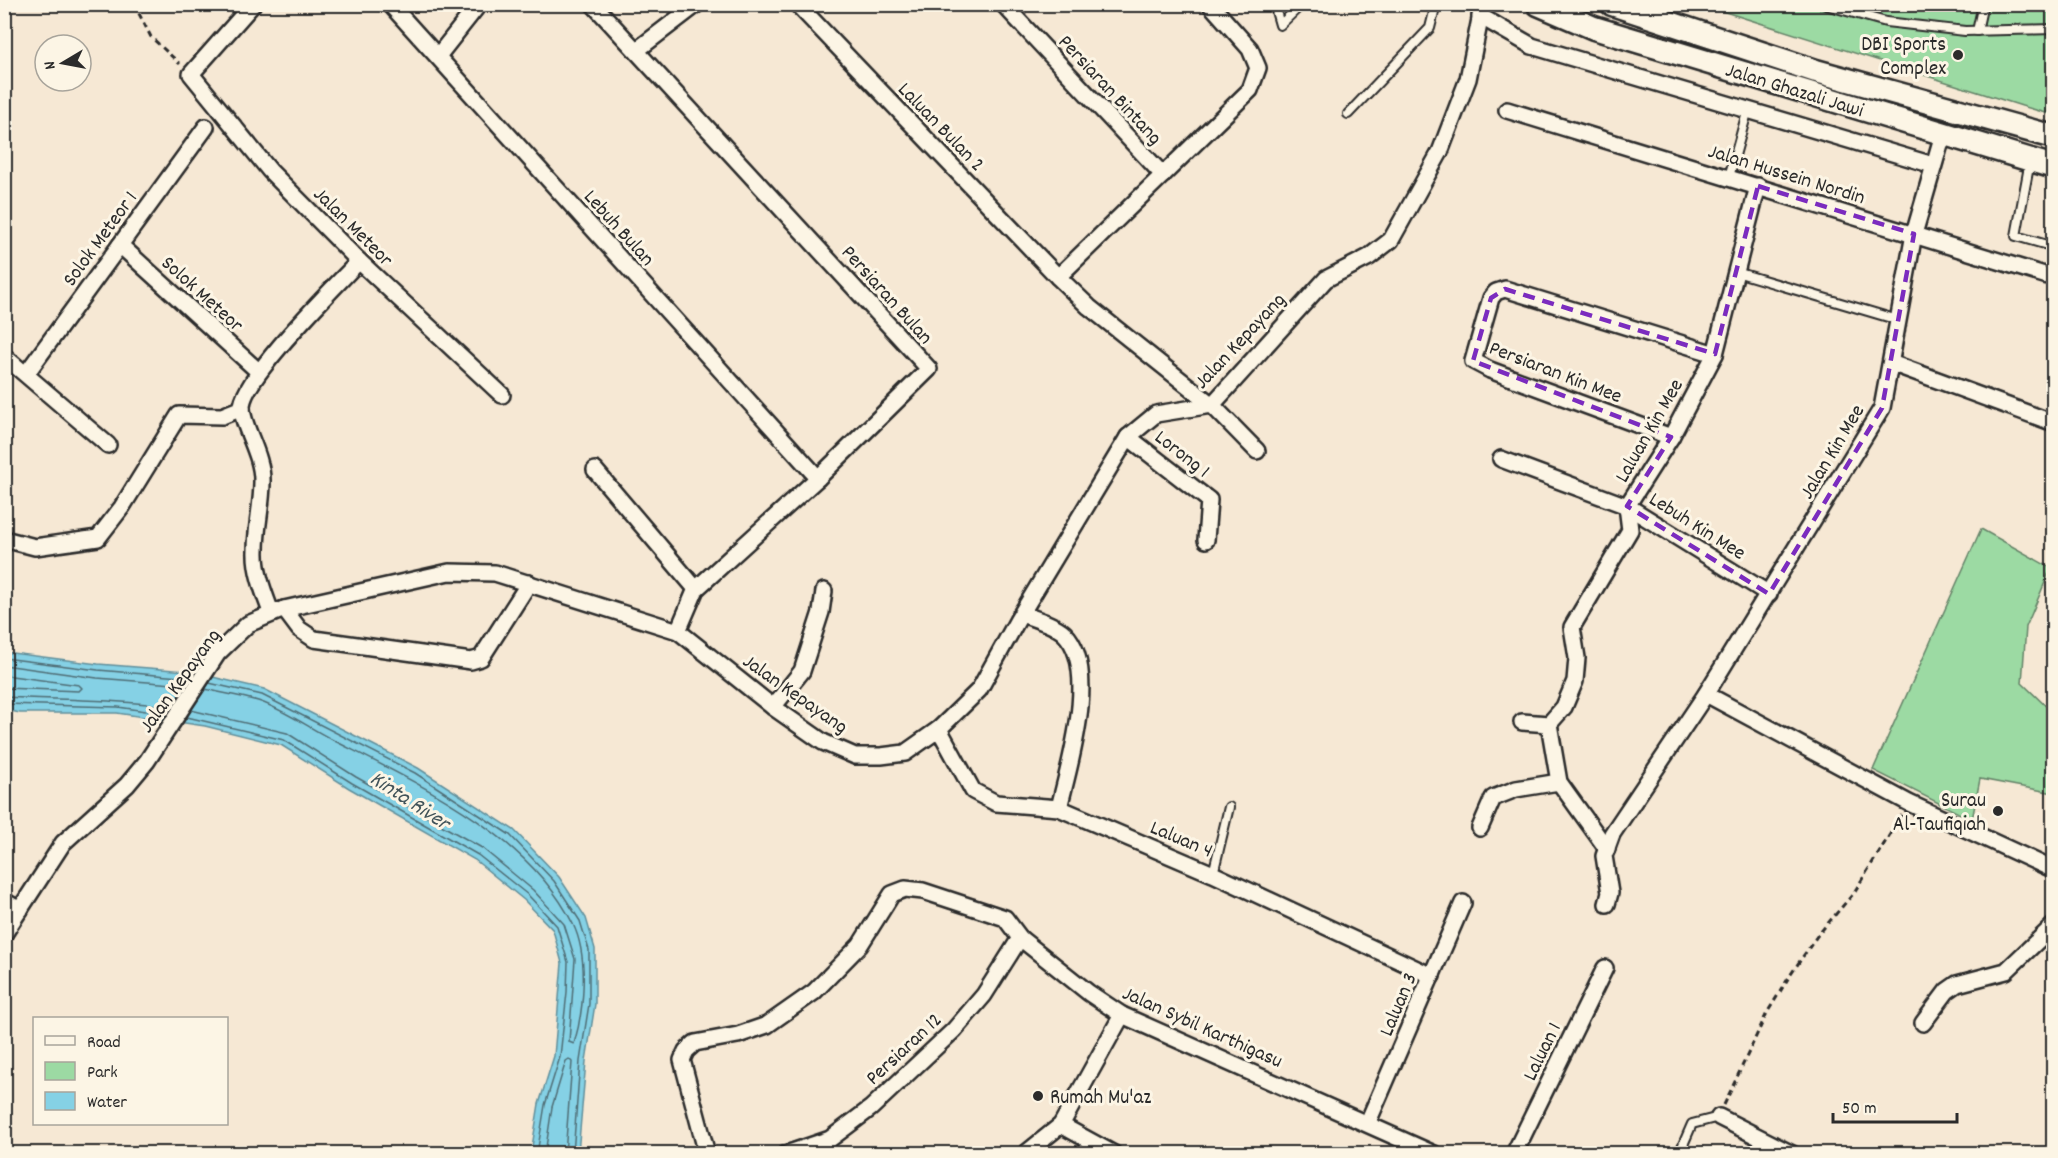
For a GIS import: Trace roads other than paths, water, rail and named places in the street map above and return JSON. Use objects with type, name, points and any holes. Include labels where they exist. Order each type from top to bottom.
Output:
[{"type":"main road","name":"Jalan Ghazali Jawi","points":[[1538,4],[1594,28],[2054,167]]},
{"type":"main road","name":"Jalan Ghazali Jawi","points":[[1612,4],[1663,13],[1816,71],[2054,137]]},
{"type":"main road","points":[[1887,90],[1892,101],[1927,114],[1943,134],[1950,128],[1962,125],[2004,134],[2017,134],[2025,129]]},
{"type":"street","name":"Jalan Meteor","points":[[253,4],[190,74],[270,171],[359,261],[502,395]]},
{"type":"street","name":"Lebuh Bulan","points":[[390,4],[818,478]]},
{"type":"street","points":[[438,56],[479,4]]},
{"type":"street","name":"Persiaran Bulan","points":[[594,4],[929,369],[818,478],[696,589],[678,631]]},
{"type":"street","points":[[638,50],[697,4]]},
{"type":"street","name":"Laluan Bulan 2","points":[[797,4],[1058,277],[1089,307],[1212,405],[1257,451]]},
{"type":"street","name":"Persiaran Bintang","points":[[1003,4],[1163,175]]},
{"type":"street","points":[[1058,277],[1250,90],[1257,68],[1250,49],[1210,4]]},
{"type":"street","name":"Jalan Ghazali Jawi","points":[[1481,10],[1532,46],[1933,165]]},
{"type":"street","name":"Jalan Kepayang","points":[[4,934],[63,843],[127,785],[147,760],[218,653],[248,624],[278,611],[449,572],[495,573],[678,631],[773,707],[823,742],[855,756],[905,753],[939,729],[979,690],[1128,437],[1156,414],[1212,405],[1326,279],[1369,257],[1391,240],[1440,152],[1468,80],[1481,10]]},
{"type":"street","name":"Jalan Hussein Nordin","points":[[1507,110],[2054,278]]},
{"type":"street","name":"Solok Meteor 1","points":[[26,374],[206,127]]},
{"type":"street","name":"Jalan Kin Mee","points":[[1607,849],[1612,834],[1706,694],[1882,408],[1914,234],[1943,134]]},
{"type":"street","name":"Laluan Kin Mee","points":[[1549,723],[1564,707],[1575,681],[1577,658],[1572,627],[1630,530],[1628,506],[1671,437],[1715,354],[1758,186]]},
{"type":"street","name":"Solok Meteor","points":[[120,245],[258,372]]},
{"type":"street","points":[[359,261],[258,372],[244,395],[242,408],[256,447],[262,479],[256,552],[262,588],[278,611],[314,639],[471,661],[482,658],[529,583]]},
{"type":"street","name":"Persiaran Kin Mee","points":[[1671,437],[1490,370],[1473,361],[1491,298],[1496,292],[1505,290],[1715,354]]},
{"type":"street","points":[[4,356],[108,446]]},
{"type":"street","points":[[1892,363],[2054,423]]},
{"type":"street","points":[[4,539],[35,547],[98,538],[122,507],[179,415],[222,416],[242,408]]},
{"type":"street","name":"Lorong 1","points":[[1128,437],[1209,500],[1206,540]]},
{"type":"street","name":"Lebuh Kin Mee","points":[[1501,459],[1628,506],[1769,594]]},
{"type":"street","points":[[595,470],[696,589]]},
{"type":"street","points":[[773,707],[802,671],[821,612],[824,591]]},
{"type":"street","points":[[1022,614],[1062,631],[1076,651],[1082,684],[1076,734],[1059,808]]},
{"type":"street","points":[[1706,694],[1908,803],[2054,870]]},
{"type":"street","points":[[1522,722],[1549,723],[1559,782],[1607,849],[1604,856],[1611,893],[1607,904]]},
{"type":"street","name":"Laluan 4","points":[[939,729],[973,791],[996,803],[1059,808],[1213,874],[1431,976]]},
{"type":"street","points":[[1480,828],[1493,798],[1516,789],[1559,782]]},
{"type":"street","name":"Jalan Sybil Karthigasu","points":[[707,1154],[682,1060],[686,1051],[695,1043],[738,1035],[767,1025],[814,992],[860,945],[892,894],[905,889],[924,891],[1005,918],[1020,938],[1089,993],[1122,1015],[1368,1122],[1434,1154]]},
{"type":"street","points":[[4,901],[20,910]]},
{"type":"street","name":"Laluan 3","points":[[1368,1122],[1463,903]]},
{"type":"street","points":[[1923,1023],[1947,992],[1957,984],[2006,971],[2054,924]]},
{"type":"street","name":"Persiaran 12","points":[[786,1154],[830,1139],[871,1108],[954,1030],[984,995],[1020,938]]},
{"type":"street","name":"Laluan 1","points":[[1514,1154],[1605,968]]},
{"type":"street","points":[[1025,1154],[1061,1125],[1122,1015]]},
{"type":"street","points":[[1719,1117],[1792,1154]]},
{"type":"street","points":[[1061,1125],[1114,1154]]},
{"type":"lane","points":[[1274,4],[1280,25],[1302,4]]},
{"type":"lane","points":[[1348,114],[1430,28],[1436,4]]},
{"type":"lane","points":[[1822,4],[1886,22],[1977,31],[2054,30]]},
{"type":"lane","points":[[1977,31],[1983,4]]},
{"type":"lane","points":[[1729,177],[1748,109]]},
{"type":"lane","points":[[2030,160],[2016,236],[2054,247]]},
{"type":"lane","points":[[1736,272],[1900,320]]},
{"type":"lane","points":[[1213,874],[1229,807]]},
{"type":"lane","points":[[1679,1154],[1692,1125],[1719,1117]]},
{"type":"water","name":"Kinta River","points":[[4,652],[98,664],[187,671],[264,689],[418,768],[514,830],[559,877],[586,918],[595,949],[595,1004],[586,1061],[578,1153],[531,1153],[539,1104],[554,1056],[562,963],[553,930],[524,900],[475,860],[349,788],[281,745],[205,726],[117,713],[20,713],[5,710]]},
{"type":"place","name":"DBI Sports Complex","points":[[1958,55]]},
{"type":"place","name":"Surau Al-Taufiqiah","points":[[1998,811]]},
{"type":"place","name":"Rumah Mu'az","points":[[1038,1096]]}]
